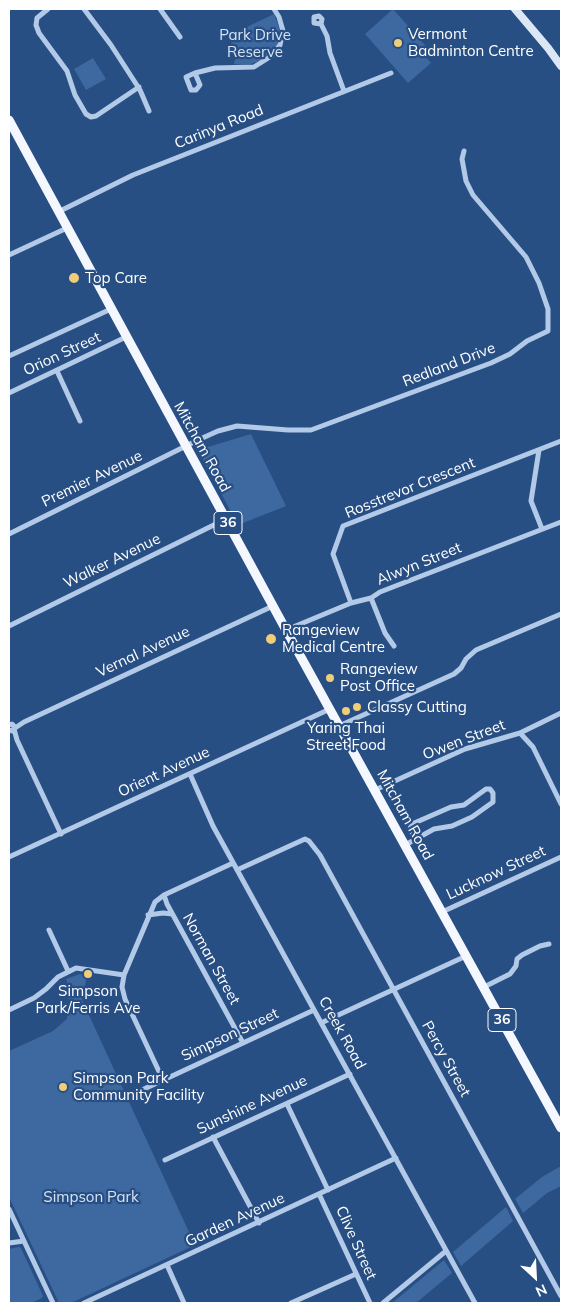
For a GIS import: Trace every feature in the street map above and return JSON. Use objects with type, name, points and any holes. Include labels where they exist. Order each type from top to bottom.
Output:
[{"type":"main road","name":"Mitcham Road","points":[[10,125],[561,1128]]},
{"type":"street","points":[[48,9],[37,18],[36,25],[39,33],[67,71],[75,95],[86,114],[91,117],[96,116],[139,87]]},
{"type":"street","points":[[84,9],[139,87],[150,111]]},
{"type":"street","points":[[160,9],[180,37]]},
{"type":"street","points":[[195,73],[225,66],[254,67],[273,55],[282,41],[282,23],[274,9]]},
{"type":"street","points":[[515,9],[561,66]]},
{"type":"street","points":[[320,24],[327,36],[330,53],[344,91]]},
{"type":"street","name":"Carinya Road","points":[[58,212],[132,175],[391,72]]},
{"type":"street","name":"Redland Drive","points":[[186,446],[218,431],[237,426],[311,430],[491,363],[510,354],[527,341],[548,331],[548,309],[526,256],[473,195],[466,182],[462,159],[464,151]]},
{"type":"street","points":[[9,255],[67,228]]},
{"type":"street","points":[[9,356],[110,308]]},
{"type":"street","name":"Orion Street","points":[[9,393],[126,337]]},
{"type":"street","points":[[57,371],[80,421]]},
{"type":"street","name":"Rosstrevor Crescent","points":[[351,604],[333,554],[343,526],[561,442]]},
{"type":"street","name":"Premier Avenue","points":[[9,534],[186,446]]},
{"type":"street","points":[[539,450],[531,501],[542,529]]},
{"type":"street","name":"Walker Avenue","points":[[9,626],[226,519]]},
{"type":"street","name":"Alwyn Street","points":[[286,630],[561,522]]},
{"type":"street","points":[[371,598],[385,633],[394,646]]},
{"type":"street","name":"Vernal Avenue","points":[[11,727],[273,606]]},
{"type":"street","points":[[339,726],[454,674],[476,650],[561,614]]},
{"type":"street","name":"Orient Avenue","points":[[9,856],[330,709]]},
{"type":"street","name":"Owen Street","points":[[375,790],[465,750],[520,732],[561,713]]},
{"type":"street","points":[[11,727],[60,834]]},
{"type":"street","points":[[520,732],[533,747],[561,804]]},
{"type":"street","name":"Creek Road","points":[[190,774],[213,826],[236,870],[475,1303]]},
{"type":"street","points":[[405,845],[434,829],[445,828],[472,817],[493,802],[493,793],[490,789],[486,789],[464,805],[451,807],[412,824],[410,829],[416,838]]},
{"type":"street","name":"Percy Street","points":[[236,870],[304,839],[309,841],[320,855],[561,1296]]},
{"type":"street","name":"Lucknow Street","points":[[442,912],[561,857]]},
{"type":"street","points":[[163,1080],[125,999],[122,987],[124,975],[155,902],[164,895],[233,863]]},
{"type":"street","name":"Norman Street","points":[[164,895],[172,914],[243,1043]]},
{"type":"street","name":"Norman Street","points":[[148,916],[163,912],[172,914]]},
{"type":"street","points":[[49,930],[68,971]]},
{"type":"street","points":[[484,987],[510,974],[516,966],[517,959],[522,955],[540,946],[549,944]]},
{"type":"street","points":[[322,1023],[467,956]]},
{"type":"street","points":[[9,1010],[34,998],[58,977],[76,968],[124,975]]},
{"type":"street","name":"Simpson Street","points":[[129,1096],[314,1010]]},
{"type":"street","name":"Sunshine Avenue","points":[[165,1160],[350,1074]]},
{"type":"street","points":[[287,1104],[328,1190]]},
{"type":"street","points":[[213,1137],[259,1223]]},
{"type":"street","name":"Garden Avenue","points":[[84,1303],[396,1158]]},
{"type":"street","name":"Clive Street","points":[[319,1194],[370,1303]]},
{"type":"street","points":[[9,1209],[52,1302],[45,1303]]},
{"type":"street","points":[[9,1243],[24,1241]]},
{"type":"street","points":[[383,1303],[446,1251]]},
{"type":"street","points":[[167,1265],[184,1303]]},
{"type":"street","points":[[291,1303],[356,1274]]},
{"type":"green space","name":"Vermont Badminton Centre","points":[[393,9],[431,52],[426,57],[431,63],[408,83],[365,34]]},
{"type":"green space","name":"Park Drive Reserve","points":[[274,14],[280,30],[277,47],[269,57],[251,64],[234,64],[236,54],[228,36]]},
{"type":"green space","points":[[93,58],[106,79],[86,90],[74,69]]},
{"type":"green space","points":[[251,434],[286,506],[238,525],[198,450]]},
{"type":"green space","name":"Simpson Park","points":[[80,974],[87,975],[82,1000],[195,1245],[71,1303],[59,1303],[9,1197],[9,1051],[53,1031],[67,1019],[70,991],[66,979]]},
{"type":"green space","points":[[561,1166],[561,1186],[547,1193],[523,1213],[515,1199],[542,1177]]},
{"type":"green space","points":[[506,1207],[513,1221],[461,1266],[453,1252]]},
{"type":"green space","points":[[19,1247],[43,1296],[31,1303],[9,1303],[9,1249]]},
{"type":"green space","points":[[444,1260],[452,1273],[416,1303],[392,1303]]},
{"type":"place","name":"Vermont Badminton Centre","points":[[398,43]]},
{"type":"place","name":"Top Care","points":[[74,278]]},
{"type":"place","name":"Rangeview Medical Centre","points":[[271,639]]},
{"type":"place","name":"Rangeview Post Office","points":[[330,678]]},
{"type":"place","name":"Classy Cutting","points":[[357,707]]},
{"type":"place","name":"Yaring Thai Street Food","points":[[346,711]]},
{"type":"place","name":"Simpson Park/Ferris Ave","points":[[88,974]]},
{"type":"place","name":"Simpson Park Community Facility","points":[[63,1087]]}]
